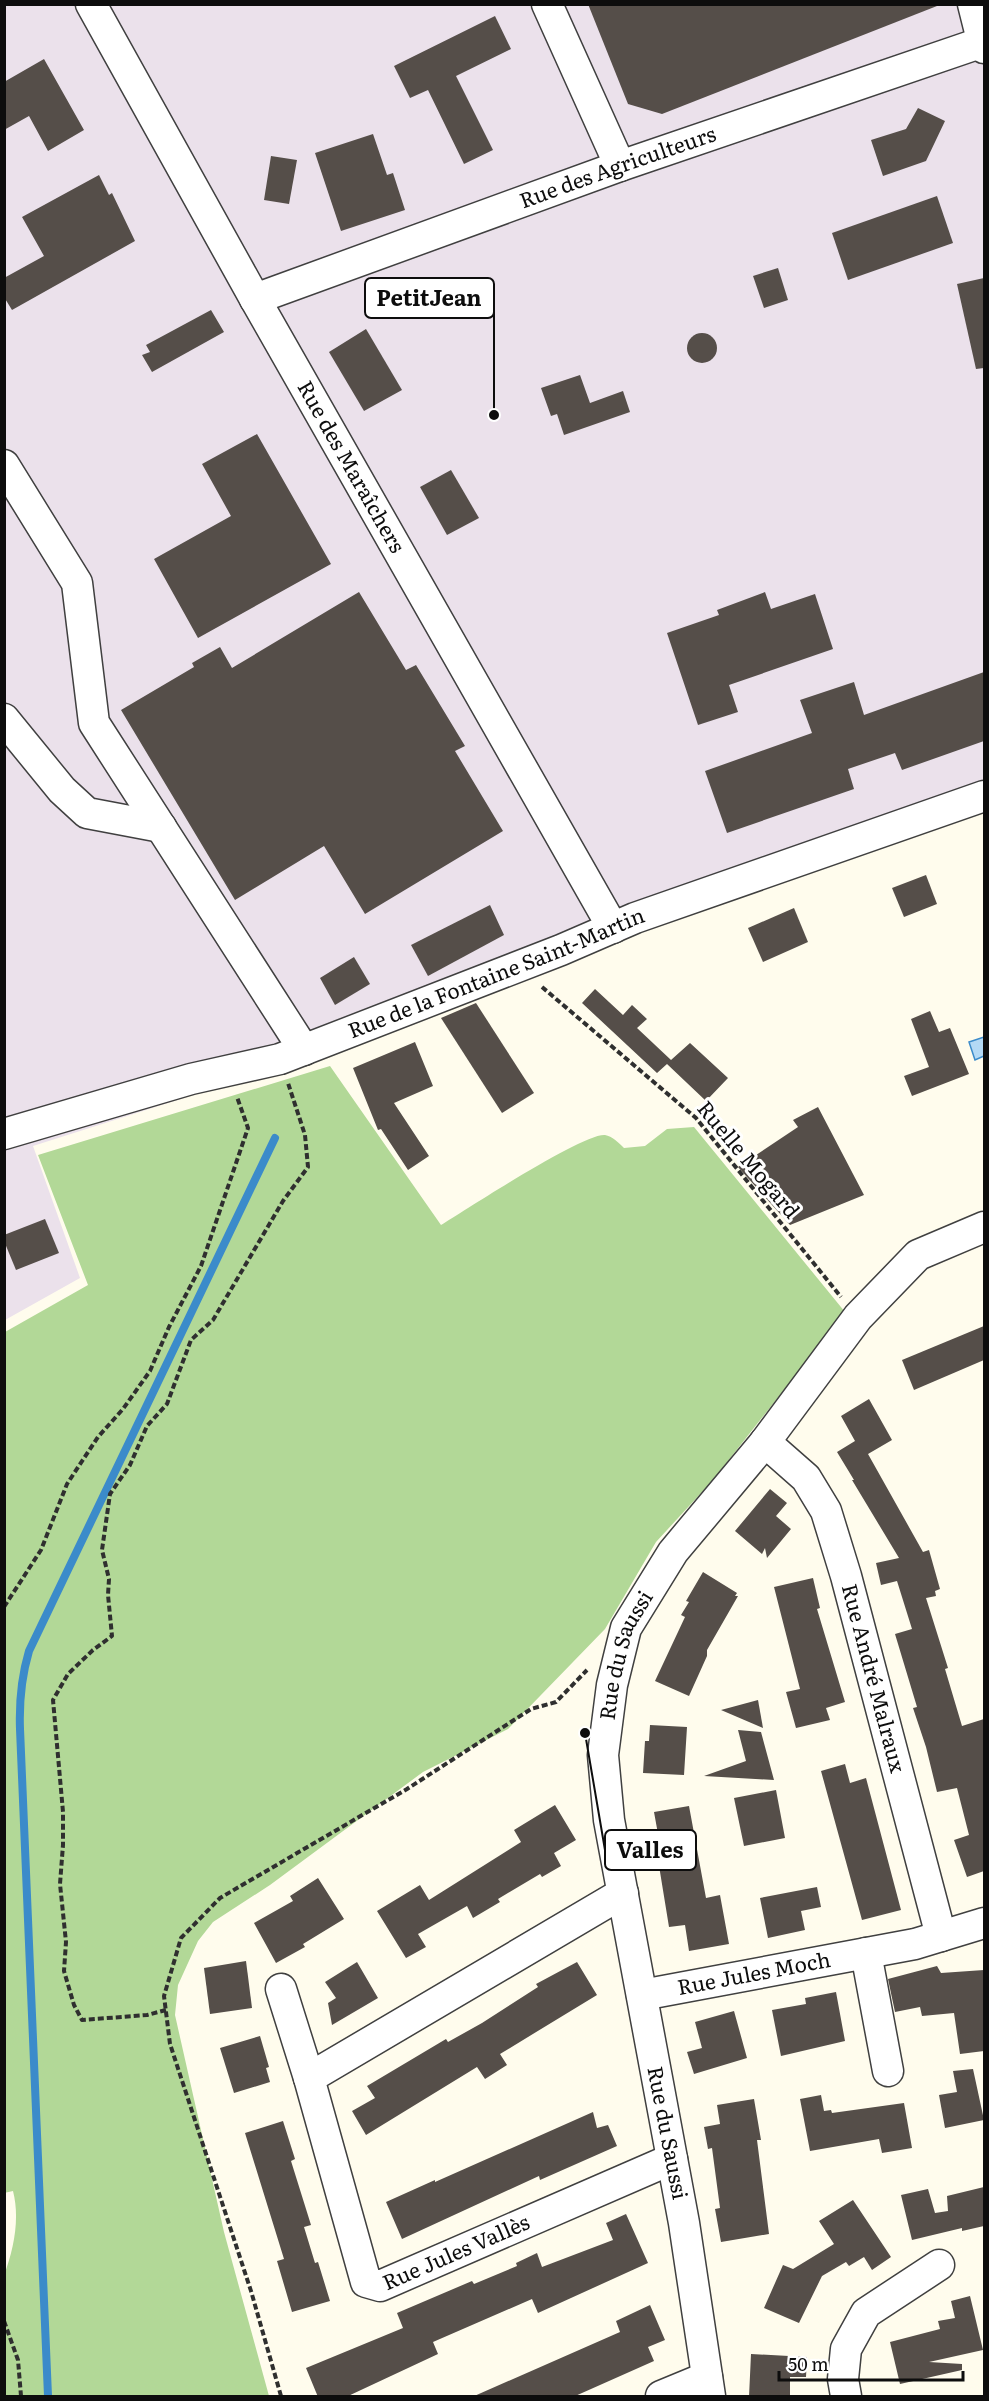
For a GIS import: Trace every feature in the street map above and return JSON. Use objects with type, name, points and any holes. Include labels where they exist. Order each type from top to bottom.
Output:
[{"type":"street","name":"Rue des Maraîchers","points":[[91,4],[255,299],[613,928]]},
{"type":"street","points":[[547,4],[620,166]]},
{"type":"street","points":[[973,4],[984,45]]},
{"type":"street","name":"Rue des Agriculteurs","points":[[255,299],[620,166],[984,45]]},
{"type":"street","points":[[4,465],[77,583],[94,723],[161,827],[292,1054]]},
{"type":"street","points":[[4,719],[62,790],[87,813],[161,827]]},
{"type":"street","name":"Rue de la Fontaine Saint-Martin","points":[[4,1134],[180,1082],[292,1054],[613,928],[984,796]]},
{"type":"street","name":"Rue du Saussi","points":[[709,2387],[672,2159],[609,1820],[603,1755],[612,1685],[626,1628],[673,1552],[765,1442],[858,1317],[918,1255],[984,1227]]},
{"type":"street","name":"Rue André Malraux","points":[[765,1442],[806,1478],[826,1511],[849,1587],[941,1936]]},
{"type":"street","points":[[309,2078],[622,1893]]},
{"type":"street","name":"Rue Jules Moch","points":[[642,1995],[915,1944],[984,1923]]},
{"type":"street","points":[[866,1953],[888,2071]]},
{"type":"street","name":"Rue Jules Vallès","points":[[281,1989],[309,2078],[366,2282],[380,2286],[672,2159]]},
{"type":"street","points":[[846,2397],[843,2379],[846,2349],[866,2313],[939,2265]]},
{"type":"street","points":[[661,2397],[709,2387]]},
{"type":"path","name":"Ruelle Mogard","points":[[518,967],[696,1118],[858,1317]]},
{"type":"path","points":[[166,2010],[82,2020],[74,2005],[64,1971],[66,1942],[60,1884],[63,1812],[53,1700],[68,1674],[93,1650],[112,1636],[108,1595],[109,1579],[102,1550],[110,1494],[130,1465],[147,1426],[167,1404],[191,1340],[213,1320],[283,1201],[308,1167],[292,1054]]},
{"type":"path","points":[[4,1606],[41,1550],[67,1484],[98,1437],[123,1409],[150,1371],[169,1327],[201,1266],[248,1128],[226,1071]]},
{"type":"path","points":[[4,2321],[18,2360],[21,2397]]},
{"type":"shaded area","points":[[5,5],[975,5],[984,49],[984,781],[858,825],[309,1058],[33,1146],[80,1278],[5,1320]]},
{"type":"green space","points":[[330,1066],[441,1225],[550,1158],[593,1138],[605,1135],[624,1148],[645,1146],[667,1129],[694,1127],[845,1312],[713,1480],[656,1542],[605,1629],[508,1729],[423,1772],[270,1885],[213,1922],[198,1941],[178,1985],[175,2015],[224,2232],[269,2396],[5,2396],[4,2275],[11,2255],[16,2212],[13,2191],[4,2193],[5,1332],[88,1285],[38,1155]]},
{"type":"water","points":[[984,1037],[984,1056],[975,1060],[969,1042]]},
{"type":"building","points":[[588,4],[936,4],[937,6],[662,114],[628,104]]},
{"type":"building","points":[[495,16],[511,49],[456,76],[493,150],[464,164],[428,90],[410,98],[394,66]]},
{"type":"building","points":[[44,59],[84,130],[48,151],[29,116],[4,130],[4,82]]},
{"type":"building","points":[[918,108],[945,121],[926,161],[883,176],[871,140],[906,129]]},
{"type":"building","points":[[373,134],[387,175],[393,173],[405,210],[341,231],[315,153]]},
{"type":"building","points":[[271,156],[297,160],[289,204],[264,200]]},
{"type":"building","points":[[99,175],[109,195],[112,193],[135,241],[12,310],[4,297],[4,278],[44,256],[22,217]]},
{"type":"building","points":[[937,196],[953,243],[848,280],[832,233]]},
{"type":"building","points":[[778,268],[788,300],[764,308],[753,276]]},
{"type":"building","points":[[984,278],[984,368],[976,369],[957,284]]},
{"type":"building","points":[[211,310],[224,332],[152,372],[142,355],[150,352],[146,345]]},
{"type":"building","points":[[366,329],[402,390],[364,411],[329,352]]},
{"type":"building","points":[[702,333],[708,334],[716,342],[716,354],[708,362],[702,363],[696,362],[688,354],[687,348],[688,342],[696,334]]},
{"type":"building","points":[[580,375],[590,403],[623,391],[630,412],[564,435],[557,414],[551,416],[541,388]]},
{"type":"building","points":[[257,434],[331,564],[198,638],[154,559],[231,516],[202,464]]},
{"type":"building","points":[[451,470],[479,518],[447,535],[420,487]]},
{"type":"building","points":[[359,592],[406,670],[416,665],[465,746],[455,751],[503,831],[365,914],[324,846],[235,900],[121,710],[194,667],[192,663],[220,647],[232,668]]},
{"type":"building","points":[[765,592],[771,609],[815,594],[833,649],[729,685],[738,712],[698,725],[667,633],[719,615],[717,610]]},
{"type":"building","points":[[984,672],[984,741],[902,770],[895,753],[848,769],[854,789],[727,833],[705,771],[812,733],[800,700],[854,682],[864,715]]},
{"type":"building","points":[[926,875],[937,904],[904,917],[892,888]]},
{"type":"building","points":[[490,905],[504,935],[428,976],[411,945]]},
{"type":"building","points":[[794,908],[808,942],[763,962],[748,928]]},
{"type":"building","points":[[354,957],[370,984],[335,1005],[320,978]]},
{"type":"building","points":[[595,989],[623,1015],[632,1005],[647,1019],[637,1028],[671,1060],[690,1043],[728,1078],[706,1101],[667,1064],[657,1073],[582,1003]]},
{"type":"building","points":[[476,1003],[534,1093],[502,1113],[441,1018]]},
{"type":"building","points":[[930,1011],[939,1032],[950,1028],[969,1074],[912,1096],[904,1076],[929,1067],[911,1019]]},
{"type":"building","points":[[415,1042],[433,1086],[394,1103],[429,1156],[408,1170],[381,1129],[378,1130],[353,1068]]},
{"type":"building","points":[[818,1107],[864,1195],[790,1225],[738,1167],[798,1127],[793,1120]]},
{"type":"building","points":[[45,1219],[59,1253],[16,1270],[4,1241],[4,1235]]},
{"type":"building","points":[[984,1326],[984,1360],[914,1390],[902,1360]]},
{"type":"building","points":[[869,1399],[892,1440],[868,1454],[923,1552],[929,1550],[940,1589],[935,1591],[936,1596],[926,1598],[948,1668],[945,1669],[962,1726],[984,1719],[984,1871],[967,1877],[954,1840],[969,1835],[957,1788],[937,1792],[913,1708],[917,1707],[895,1634],[912,1629],[897,1581],[881,1585],[876,1563],[899,1558],[837,1452],[855,1441],[841,1416]]},
{"type":"building","points":[[770,1489],[787,1503],[776,1516],[791,1529],[767,1558],[765,1548],[762,1554],[735,1531]]},
{"type":"building","points":[[703,1572],[737,1593],[735,1596],[738,1596],[707,1650],[707,1656],[689,1696],[655,1681],[685,1617],[681,1615],[689,1602],[686,1601]]},
{"type":"building","points":[[813,1578],[820,1608],[817,1609],[845,1702],[826,1708],[830,1720],[796,1728],[786,1692],[800,1689],[774,1587]]},
{"type":"building","points":[[758,1700],[763,1728],[721,1710]]},
{"type":"building","points":[[650,1725],[687,1727],[684,1775],[643,1773],[645,1741],[649,1741]]},
{"type":"building","points":[[738,1730],[761,1732],[774,1780],[704,1776],[746,1761]]},
{"type":"building","points":[[845,1764],[850,1783],[866,1778],[901,1910],[862,1920],[821,1771]]},
{"type":"building","points":[[776,1790],[785,1838],[744,1846],[734,1798]]},
{"type":"building","points":[[555,1805],[576,1840],[554,1853],[561,1866],[542,1877],[540,1874],[498,1899],[500,1902],[473,1918],[467,1906],[418,1934],[426,1947],[406,1958],[377,1911],[420,1885],[429,1900],[521,1842],[514,1830]]},
{"type":"building","points":[[689,1806],[706,1898],[720,1895],[729,1944],[689,1951],[685,1925],[669,1927],[654,1835],[658,1834],[654,1812]]},
{"type":"building","points":[[318,1878],[344,1919],[303,1944],[305,1947],[276,1963],[254,1923],[293,1901],[290,1896]]},
{"type":"building","points":[[817,1887],[821,1907],[801,1911],[805,1930],[768,1938],[760,1898]]},
{"type":"building","points":[[246,1961],[252,2008],[210,2014],[204,1968]]},
{"type":"building","points":[[357,1962],[378,1998],[332,2025],[328,2003],[336,1998],[325,1982]]},
{"type":"building","points":[[577,1962],[597,1995],[500,2054],[507,2065],[485,2079],[477,2067],[366,2135],[352,2111],[375,2098],[367,2086],[446,2039],[448,2042],[482,2023],[538,1987],[536,1984]]},
{"type":"building","points":[[937,1966],[941,1973],[984,1970],[984,2051],[960,2054],[954,2013],[922,2016],[920,2007],[895,2012],[888,1979]]},
{"type":"building","points":[[836,1992],[845,2041],[781,2056],[772,2010],[806,2004],[805,1998]]},
{"type":"building","points":[[734,2011],[747,2058],[694,2074],[687,2052],[702,2048],[695,2022]]},
{"type":"building","points":[[260,2036],[269,2067],[266,2068],[270,2082],[234,2093],[220,2048]]},
{"type":"building","points":[[973,2069],[984,2120],[945,2128],[939,2095],[957,2092],[953,2071]]},
{"type":"building","points":[[821,2095],[824,2111],[831,2110],[832,2113],[904,2103],[912,2148],[882,2153],[879,2139],[810,2151],[800,2099]]},
{"type":"building","points":[[754,2099],[761,2140],[757,2140],[769,2234],[721,2242],[715,2209],[720,2208],[712,2148],[708,2149],[704,2127],[720,2124],[717,2105]]},
{"type":"building","points":[[593,2112],[597,2128],[608,2125],[617,2146],[540,2180],[539,2176],[402,2239],[386,2202]]},
{"type":"building","points":[[283,2121],[295,2159],[291,2161],[311,2225],[304,2227],[330,2301],[292,2312],[277,2261],[284,2259],[245,2133]]},
{"type":"building","points":[[984,2187],[984,2226],[962,2231],[962,2228],[912,2240],[901,2195],[928,2189],[935,2213],[948,2211],[947,2196]]},
{"type":"building","points":[[853,2200],[891,2257],[872,2270],[864,2257],[849,2266],[846,2262],[822,2276],[799,2323],[764,2308],[783,2265],[793,2269],[834,2244],[819,2221]]},
{"type":"building","points":[[626,2214],[648,2263],[538,2313],[532,2299],[433,2342],[438,2354],[346,2397],[318,2397],[306,2368],[403,2328],[397,2313],[472,2281],[474,2284],[517,2266],[516,2263],[537,2253],[542,2267],[613,2240],[606,2223]]},
{"type":"building","points":[[970,2296],[983,2350],[929,2362],[962,2364],[962,2370],[900,2384],[890,2342],[940,2329],[938,2321],[955,2318],[951,2301]]},
{"type":"building","points":[[650,2305],[665,2340],[648,2347],[654,2361],[573,2397],[472,2397],[620,2332],[616,2321]]},
{"type":"building","points":[[751,2354],[807,2357],[806,2377],[790,2377],[790,2397],[749,2397]]},
{"type":"waterway","points":[[48,2396],[20,1729],[20,1699],[24,1671],[29,1651],[275,1138]]},
{"type":"place","name":"PetitJean","points":[[494,415]]},
{"type":"place","name":"Valles","points":[[585,1733]]}]
